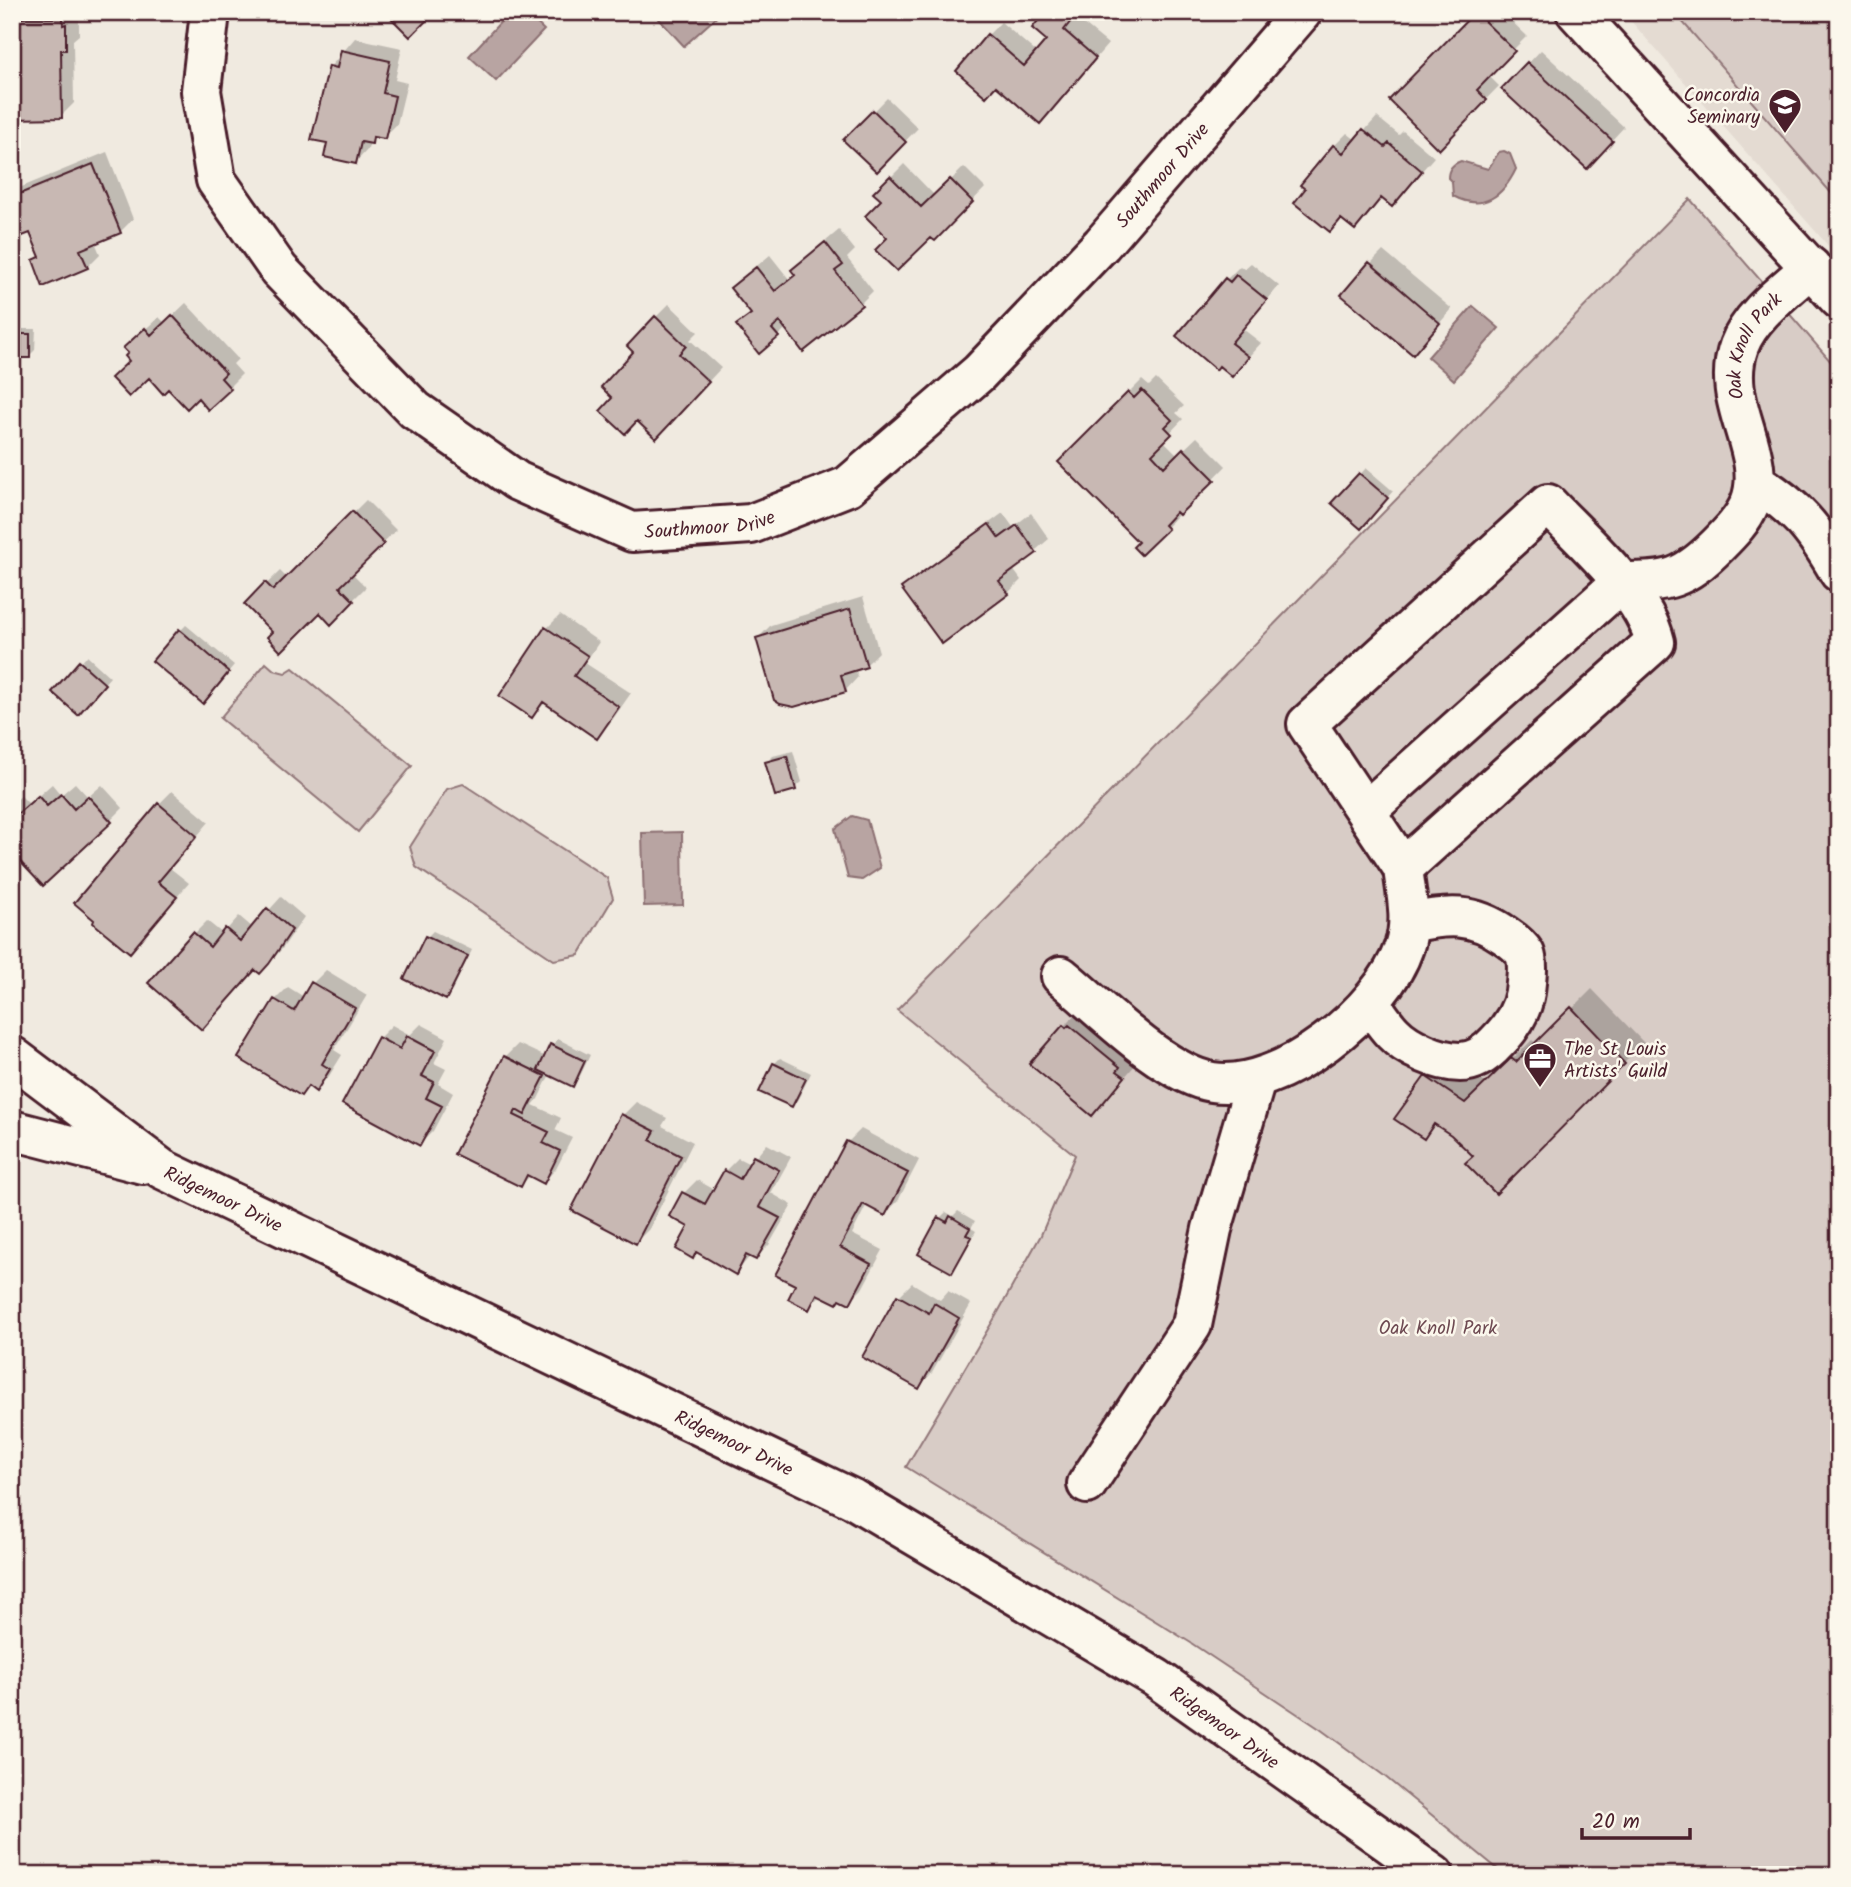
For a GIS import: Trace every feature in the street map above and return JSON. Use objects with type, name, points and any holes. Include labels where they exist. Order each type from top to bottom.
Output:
[{"type":"street","name":"Southmoor Drive","points":[[210,12],[201,92],[216,180],[279,270],[415,410],[517,481],[632,532],[751,524],[848,486],[979,373],[1102,244],[1302,12]]},
{"type":"street","points":[[1576,12],[1839,299]]},
{"type":"street","name":"Oak Knoll Park","points":[[1622,582],[1662,582],[1683,574],[1715,548],[1738,524],[1750,503],[1755,482],[1751,450],[1735,402],[1733,372],[1740,346],[1748,329],[1765,310],[1811,267]]},
{"type":"street","points":[[1755,482],[1797,512],[1820,538],[1839,572]]},
{"type":"street","points":[[1061,976],[1162,1060],[1189,1075],[1211,1082],[1237,1083],[1256,1080],[1283,1069],[1350,1023],[1387,981],[1405,945],[1409,923],[1403,868],[1307,724],[1548,504],[1622,582],[1651,623],[1656,642],[1403,868]]},
{"type":"street","points":[[1366,811],[1622,582]]},
{"type":"street","points":[[1370,1003],[1394,1034],[1418,1050],[1438,1058],[1461,1062],[1479,1057],[1491,1049],[1507,1033],[1517,1017],[1524,999],[1527,975],[1525,955],[1515,942],[1484,922],[1470,918],[1431,918],[1409,923]]},
{"type":"street","name":"Ridgemoor Drive","points":[[12,1056],[162,1168],[853,1499],[1156,1678],[1434,1875]]},
{"type":"street","points":[[1087,1484],[1192,1325],[1212,1229],[1256,1080]]},
{"type":"street","points":[[12,1130],[162,1168]]},
{"type":"shaded area","points":[[502,12],[525,12],[544,30],[496,81],[469,56],[505,17]]},
{"type":"shaded area","points":[[667,12],[722,12],[684,46],[659,19]]},
{"type":"shaded area","name":"Concordia Seminary","points":[[1623,12],[1839,12],[1839,258]]},
{"type":"shaded area","points":[[1499,152],[1510,154],[1516,169],[1498,194],[1483,202],[1464,201],[1453,196],[1452,182],[1448,178],[1453,165],[1461,161],[1488,169]]},
{"type":"shaded area","points":[[1473,306],[1499,328],[1454,380],[1428,357]]},
{"type":"shaded area","points":[[852,816],[867,820],[880,868],[862,880],[848,878],[835,829]]},
{"type":"shaded area","points":[[682,832],[683,905],[644,906],[642,833]]},
{"type":"green space","points":[[1674,12],[1839,12],[1839,202]]},
{"type":"green space","name":"Oak Knoll Park","points":[[1690,199],[1839,371],[1839,1875],[1505,1875],[1383,1775],[1320,1729],[1191,1643],[906,1467],[1041,1235],[1075,1155],[897,1010]]},
{"type":"green space","points":[[266,663],[274,670],[285,673],[293,668],[412,766],[358,832],[220,718]]},
{"type":"green space","points":[[463,784],[607,878],[613,898],[579,955],[554,960],[416,867],[410,847],[447,789]]},
{"type":"building","points":[[385,12],[435,12],[410,37]]},
{"type":"building","points":[[1045,12],[1060,12],[1071,21],[1064,30],[1096,58],[1040,124],[996,86],[986,97],[956,71],[987,34],[1024,66],[1046,40],[1032,28]]},
{"type":"building","points":[[1475,12],[1515,51],[1477,90],[1487,100],[1439,150],[1389,100]]},
{"type":"building","points":[[12,18],[63,18],[63,25],[66,24],[66,50],[61,50],[62,118],[12,119]]},
{"type":"building","points":[[341,50],[390,61],[383,93],[395,96],[385,139],[373,137],[372,144],[361,142],[356,164],[324,157],[327,143],[311,140],[329,66],[337,68]]},
{"type":"building","points":[[1527,62],[1613,141],[1587,169],[1501,89]]},
{"type":"building","points":[[873,110],[906,142],[877,172],[843,140]]},
{"type":"building","points":[[1363,129],[1385,147],[1389,143],[1422,171],[1392,207],[1381,198],[1355,230],[1341,219],[1330,232],[1294,203],[1305,189],[1300,185],[1333,145],[1343,153]]},
{"type":"building","points":[[93,164],[121,233],[80,250],[88,268],[43,287],[33,260],[40,257],[30,233],[12,240],[12,197]]},
{"type":"building","points":[[890,176],[921,207],[950,179],[973,202],[935,241],[931,238],[897,271],[875,250],[887,238],[865,216],[881,200],[873,193]]},
{"type":"building","points":[[825,242],[843,265],[835,271],[862,305],[803,352],[780,322],[772,329],[779,337],[759,354],[736,325],[751,314],[730,288],[756,267],[775,291],[795,275],[791,270]]},
{"type":"building","points":[[1369,262],[1440,323],[1413,355],[1341,295]]},
{"type":"building","points":[[1236,275],[1267,300],[1231,343],[1249,357],[1232,377],[1219,366],[1216,370],[1176,336],[1225,278],[1230,282]]},
{"type":"building","points":[[172,315],[226,373],[221,378],[231,389],[208,410],[198,398],[187,409],[168,389],[163,394],[149,378],[129,397],[111,378],[129,361],[125,356],[128,353],[123,348],[145,328],[151,335]]},
{"type":"building","points":[[655,316],[686,346],[679,354],[709,382],[656,439],[637,421],[625,434],[600,411],[612,398],[601,387],[633,352],[627,346]]},
{"type":"building","points":[[12,334],[30,334],[30,358],[12,358]]},
{"type":"building","points":[[1142,390],[1172,420],[1165,427],[1172,434],[1152,454],[1164,467],[1183,448],[1215,480],[1179,515],[1176,512],[1164,525],[1168,529],[1141,555],[1133,547],[1138,542],[1058,462],[1128,392],[1134,398]]},
{"type":"building","points":[[1359,473],[1388,498],[1361,529],[1331,503]]},
{"type":"building","points":[[352,511],[384,544],[340,587],[354,601],[331,625],[320,613],[281,652],[267,637],[272,632],[244,604],[265,582],[273,590]]},
{"type":"building","points":[[989,524],[999,538],[1017,525],[1037,553],[999,581],[1009,594],[942,644],[901,588]]},
{"type":"building","points":[[850,609],[867,667],[841,675],[846,692],[794,707],[774,700],[756,638]]},
{"type":"building","points":[[545,627],[588,656],[574,676],[619,707],[597,739],[543,702],[532,718],[499,696]]},
{"type":"building","points":[[179,629],[229,672],[203,704],[152,661]]},
{"type":"building","points":[[79,661],[105,684],[78,715],[52,692]]},
{"type":"building","points":[[787,756],[796,790],[775,796],[765,762]]},
{"type":"building","points":[[61,794],[74,809],[88,796],[112,822],[43,886],[12,853],[12,813],[15,816],[38,796],[47,806]]},
{"type":"building","points":[[158,803],[197,836],[158,882],[177,897],[130,953],[93,923],[94,920],[74,903]]},
{"type":"building","points":[[267,908],[292,930],[260,974],[255,970],[202,1030],[148,983],[193,932],[210,947],[225,928],[240,941]]},
{"type":"building","points":[[425,936],[468,956],[446,1000],[404,979]]},
{"type":"building","points":[[311,982],[355,1008],[322,1064],[330,1069],[316,1092],[308,1086],[301,1096],[238,1058],[274,999],[294,1011]]},
{"type":"building","name":"The St Louis Artists' Guild","points":[[1571,1007],[1625,1064],[1496,1194],[1465,1163],[1473,1156],[1451,1135],[1434,1124],[1424,1139],[1394,1119],[1425,1076],[1465,1103],[1511,1058],[1516,1062]]},
{"type":"building","points":[[1063,1025],[1066,1028],[1069,1025],[1120,1067],[1117,1071],[1125,1077],[1092,1116],[1029,1064]]},
{"type":"building","points":[[407,1036],[435,1051],[422,1076],[434,1082],[426,1098],[442,1106],[420,1146],[342,1104],[378,1037],[400,1049]]},
{"type":"building","points":[[550,1044],[585,1061],[573,1087],[538,1070]]},
{"type":"building","points":[[504,1056],[545,1076],[525,1115],[516,1110],[514,1115],[549,1132],[543,1143],[560,1151],[544,1184],[527,1175],[521,1187],[454,1154]]},
{"type":"building","points":[[773,1063],[806,1079],[792,1107],[759,1092]]},
{"type":"building","points":[[621,1114],[655,1131],[650,1140],[681,1156],[636,1244],[571,1210]]},
{"type":"building","points":[[846,1141],[908,1173],[885,1216],[863,1204],[840,1247],[871,1264],[850,1304],[840,1299],[837,1304],[817,1294],[809,1310],[788,1299],[795,1285],[775,1275]]},
{"type":"building","points":[[753,1156],[779,1170],[759,1207],[780,1218],[756,1260],[746,1255],[736,1275],[696,1252],[693,1259],[676,1249],[688,1227],[669,1216],[682,1192],[705,1204],[724,1170],[740,1179]]},
{"type":"building","points":[[950,1216],[970,1228],[966,1235],[972,1237],[952,1273],[918,1254],[938,1217],[947,1222]]},
{"type":"building","points":[[897,1295],[929,1313],[934,1303],[959,1318],[919,1389],[862,1357]]},
{"type":"place","name":"Concordia Seminary","points":[[1785,135]]},
{"type":"place","name":"The St Louis Artists' Guild","points":[[1540,1089]]}]
